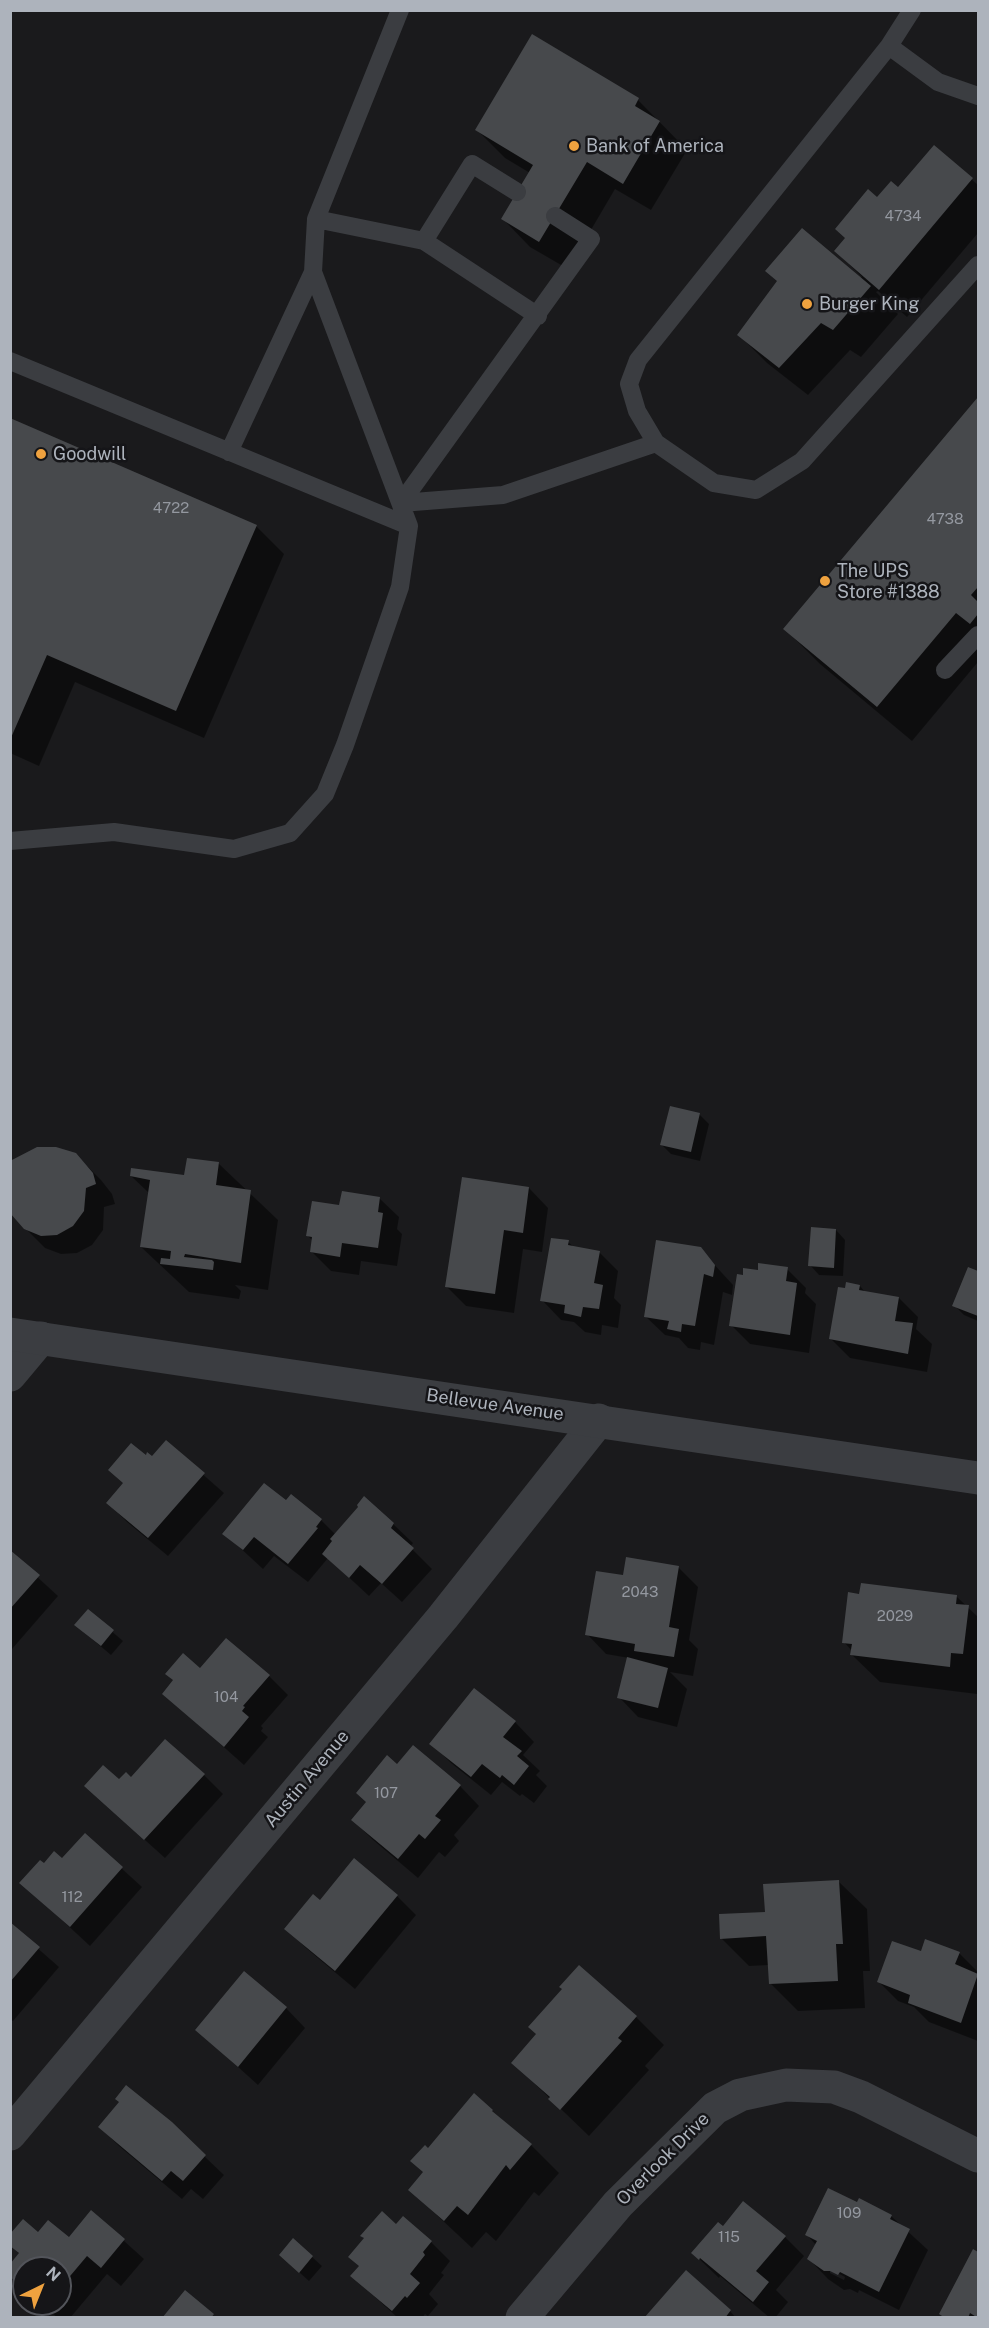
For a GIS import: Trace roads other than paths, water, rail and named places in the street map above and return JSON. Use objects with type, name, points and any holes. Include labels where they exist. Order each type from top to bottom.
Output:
[{"type":"street","points":[[10,1375],[26,1336]]},
{"type":"street","name":"Bellevue Avenue","points":[[26,1336],[978,1478]]},
{"type":"street","name":"Austin Avenue","points":[[10,2134],[443,1617],[599,1420]]},
{"type":"street","name":"Overlook Drive","points":[[522,2318],[618,2204],[715,2108],[740,2096],[786,2085],[834,2087],[861,2097],[978,2156]]},
{"type":"lane","points":[[229,452],[313,272],[316,219],[400,10]]},
{"type":"lane","points":[[912,10],[889,46],[638,360],[629,384],[637,411],[656,442],[714,483],[756,490],[802,461],[978,265]]},
{"type":"lane","points":[[889,46],[938,82],[978,96]]},
{"type":"lane","points":[[424,241],[472,164],[517,192]]},
{"type":"lane","points":[[401,504],[591,239],[555,216]]},
{"type":"lane","points":[[316,219],[424,241],[538,316]]},
{"type":"lane","points":[[10,841],[114,832],[234,849],[290,833],[325,794],[345,745],[400,587],[409,526],[313,272]]},
{"type":"lane","points":[[10,361],[409,526]]},
{"type":"lane","points":[[401,504],[503,495],[656,442]]},
{"type":"lane","points":[[945,670],[978,635]]},
{"type":"place","name":"Bank of America","points":[[574,146]]},
{"type":"place","name":"Burger King","points":[[807,304]]},
{"type":"place","name":"Goodwill","points":[[41,454]]},
{"type":"place","name":"The UPS Store #1388","points":[[825,581]]}]
